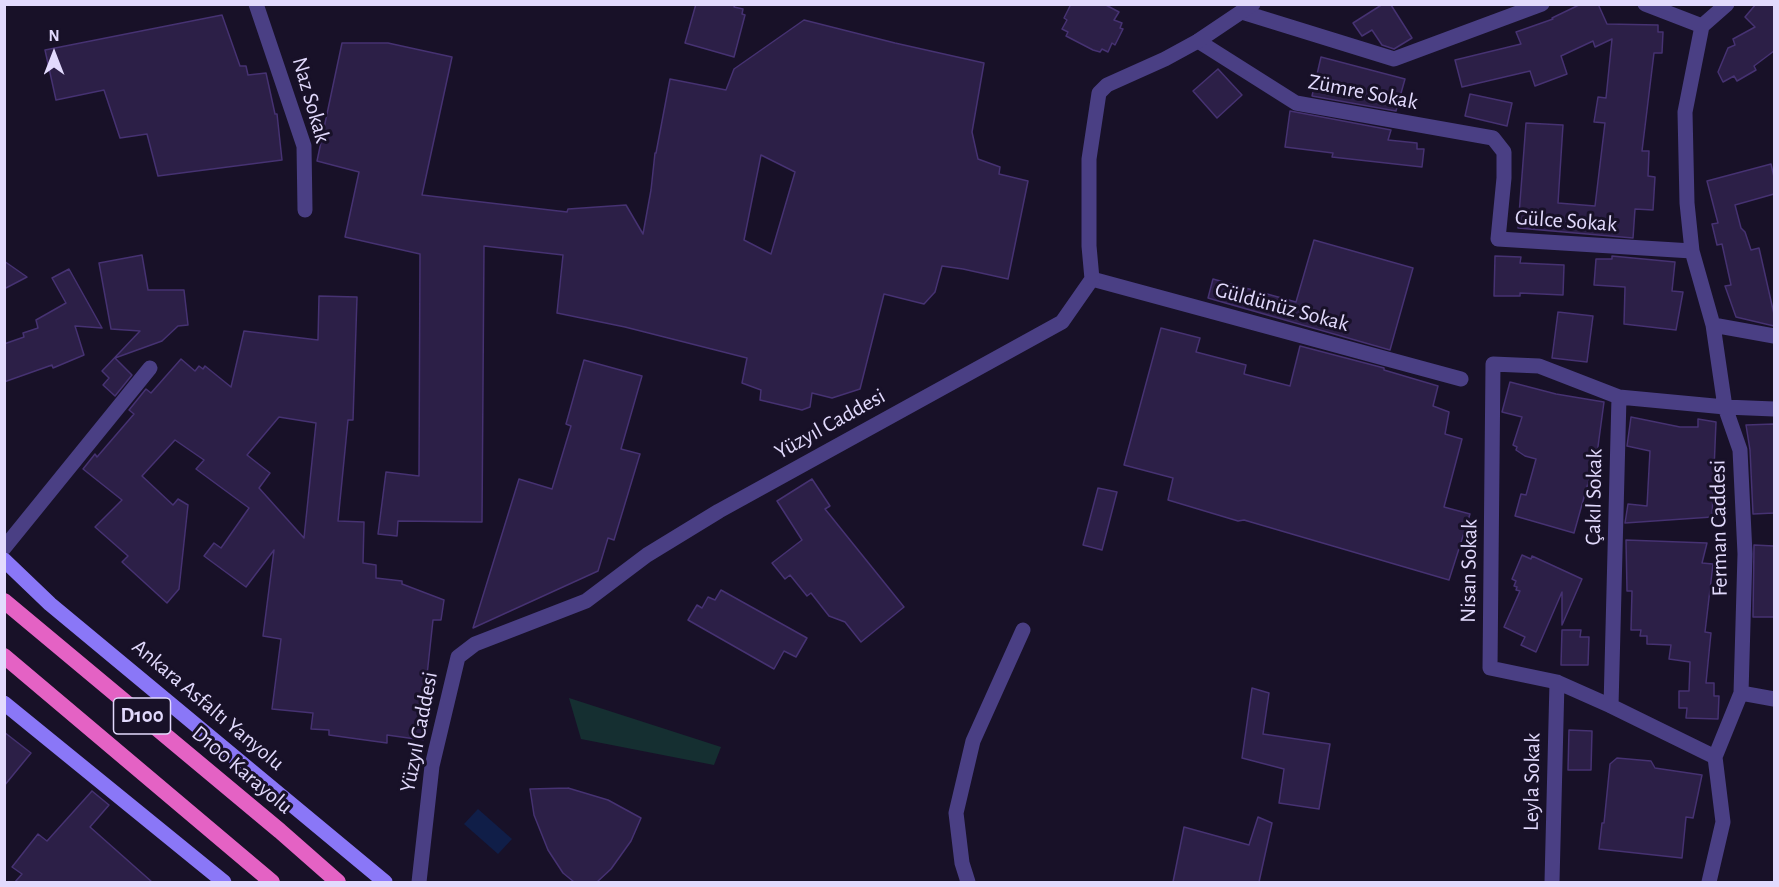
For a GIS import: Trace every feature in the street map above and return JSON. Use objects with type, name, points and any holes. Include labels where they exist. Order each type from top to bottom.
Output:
[{"type":"highway","name":"D100 Karayolu","points":[[4,601],[338,882]]},
{"type":"highway","name":"D100","points":[[9,661],[272,882]]},
{"type":"highway","name":"D100","points":[[279,831],[350,882]]},
{"type":"main road","name":"Ankara Asfaltı Yanyolu","points":[[4,560],[50,604],[385,882]]},
{"type":"main road","points":[[4,703],[224,882]]},
{"type":"street","name":"Naz Sokak","points":[[256,4],[304,146],[305,210]]},
{"type":"street","points":[[1092,279],[1089,246],[1089,159],[1097,97],[1107,85],[1198,41],[1247,8],[1394,59],[1542,4]]},
{"type":"street","points":[[1645,4],[1702,26],[1727,4]]},
{"type":"street","name":"Ferman Caddesi","points":[[1702,26],[1685,112],[1688,202],[1692,251],[1713,325],[1725,407],[1740,450],[1745,554],[1741,693],[1715,757],[1723,822],[1709,882]]},
{"type":"street","name":"Zümre Sokak","points":[[1198,41],[1296,103],[1493,138],[1504,152],[1504,178]]},
{"type":"street","name":"Gülce Sokak","points":[[1504,178],[1498,239],[1692,251]]},
{"type":"street","name":"Güldünüz Sokak","points":[[1092,279],[1461,379]]},
{"type":"street","name":"Yüzyıl Caddesi","points":[[419,882],[432,766],[458,657],[475,644],[585,601],[648,555],[719,511],[1062,322],[1092,279]]},
{"type":"street","points":[[1713,325],[1774,336]]},
{"type":"street","name":"Nisan Sokak","points":[[1618,397],[1539,366],[1493,364],[1490,668],[1557,682],[1611,705],[1715,757]]},
{"type":"street","points":[[4,548],[150,368]]},
{"type":"street","points":[[1618,397],[1774,409]]},
{"type":"street","name":"Çakıl Sokak","points":[[1611,705],[1618,397]]},
{"type":"street","points":[[968,882],[962,863],[956,813],[973,741],[1023,630]]},
{"type":"street","name":"Leyla Sokak","points":[[1552,882],[1557,682]]},
{"type":"street","points":[[1741,693],[1774,699]]},
{"type":"green space","points":[[569,698],[721,747],[714,765],[581,739]]},
{"type":"water","points":[[478,809],[512,839],[498,854],[464,824]]},
{"type":"building","points":[[696,4],[735,4],[734,7],[743,9],[742,14],[745,15],[734,57],[685,43]]},
{"type":"building","points":[[1071,4],[1104,4],[1119,12],[1114,20],[1122,23],[1120,28],[1123,29],[1115,45],[1112,43],[1108,52],[1102,49],[1100,52],[1093,50],[1066,36],[1068,32],[1062,29],[1067,20],[1064,18]]},
{"type":"building","points":[[1383,4],[1391,5],[1412,38],[1394,49],[1382,45],[1372,30],[1362,36],[1353,23]]},
{"type":"building","points":[[1581,4],[1598,4],[1607,24],[1658,25],[1658,32],[1663,32],[1662,53],[1654,53],[1642,151],[1649,151],[1648,176],[1655,177],[1653,210],[1635,209],[1633,238],[1518,228],[1526,123],[1563,125],[1558,203],[1595,206],[1605,123],[1594,122],[1598,97],[1606,98],[1612,39],[1595,47],[1593,41],[1561,56],[1567,74],[1535,86],[1530,71],[1462,87],[1455,60],[1521,44],[1516,32],[1553,19]]},
{"type":"building","points":[[1756,4],[1774,4],[1774,51],[1754,66],[1756,70],[1737,81],[1734,76],[1723,82],[1718,72],[1728,48],[1735,45],[1733,39],[1755,27],[1745,17]]},
{"type":"building","points":[[222,15],[240,66],[246,66],[248,75],[266,73],[275,114],[277,114],[282,160],[158,176],[147,134],[120,138],[104,90],[56,100],[45,50]]},
{"type":"building","points":[[804,20],[984,63],[972,132],[978,159],[1000,167],[999,174],[1028,181],[1008,279],[942,266],[935,292],[924,304],[884,294],[860,389],[832,398],[812,393],[810,407],[802,410],[760,400],[761,390],[742,383],[747,358],[625,327],[557,313],[563,255],[484,246],[482,522],[398,521],[397,536],[378,534],[386,472],[419,476],[420,254],[345,237],[359,172],[317,161],[342,43],[388,43],[452,57],[422,195],[567,212],[568,209],[626,205],[643,234],[655,153],[670,79],[726,90],[734,69]],"holes":[[[761,155],[795,172],[771,254],[744,240]]]},
{"type":"building","points":[[1321,57],[1405,79],[1396,111],[1312,96]]},
{"type":"building","points":[[1218,69],[1242,95],[1217,118],[1193,91]]},
{"type":"building","points":[[1470,94],[1512,103],[1507,126],[1465,116]]},
{"type":"building","points":[[1290,111],[1391,130],[1388,140],[1417,143],[1417,149],[1424,149],[1422,167],[1332,157],[1333,153],[1285,147]]},
{"type":"building","points":[[1771,164],[1774,194],[1735,205],[1741,228],[1745,232],[1751,250],[1759,248],[1774,314],[1774,326],[1736,317],[1725,286],[1731,285],[1722,244],[1717,245],[1712,224],[1718,223],[1707,181]]},
{"type":"building","points":[[1314,240],[1413,268],[1390,350],[1208,298],[1213,279],[1296,302]]},
{"type":"building","points":[[142,255],[148,290],[184,290],[188,325],[178,326],[162,341],[115,358],[132,375],[115,396],[103,385],[109,378],[102,371],[140,331],[111,329],[99,263]]},
{"type":"building","points":[[1495,256],[1521,257],[1520,263],[1564,265],[1563,295],[1520,293],[1520,296],[1494,296]]},
{"type":"building","points":[[1612,256],[1675,262],[1672,291],[1683,292],[1676,330],[1624,324],[1625,287],[1594,285],[1596,259],[1612,259]]},
{"type":"building","points":[[4,261],[27,277],[4,289]]},
{"type":"building","points":[[69,269],[102,328],[75,326],[84,355],[53,368],[52,365],[4,382],[4,344],[24,337],[23,333],[38,328],[36,320],[66,303],[52,278]]},
{"type":"building","points":[[319,296],[357,297],[353,420],[348,420],[338,521],[364,522],[363,563],[376,565],[376,578],[402,581],[402,584],[444,600],[441,620],[433,620],[423,712],[423,740],[387,735],[387,743],[329,735],[329,730],[311,729],[313,713],[272,709],[281,639],[263,636],[274,550],[246,587],[204,556],[214,543],[221,548],[249,508],[196,469],[204,460],[175,440],[142,476],[173,505],[178,499],[188,505],[179,589],[167,603],[122,562],[128,556],[95,527],[122,500],[83,469],[95,454],[97,457],[134,414],[129,410],[146,389],[151,393],[181,359],[195,371],[199,366],[203,369],[205,366],[231,387],[244,331],[318,340]],"holes":[[[279,417],[316,423],[304,538],[259,488],[270,473],[247,455]]]},
{"type":"building","points":[[1558,312],[1593,316],[1587,362],[1552,358]]},
{"type":"building","points":[[1161,328],[1200,338],[1196,352],[1246,365],[1244,374],[1290,386],[1300,346],[1384,368],[1384,370],[1438,386],[1433,406],[1449,412],[1445,434],[1462,439],[1444,507],[1470,514],[1449,580],[1168,500],[1173,478],[1124,465]]},
{"type":"building","points":[[584,360],[642,376],[621,449],[640,454],[614,540],[608,538],[598,571],[473,628],[519,479],[552,489],[571,426],[566,424]]},
{"type":"building","points":[[1510,382],[1556,394],[1604,402],[1594,476],[1590,476],[1574,533],[1515,516],[1521,494],[1526,495],[1536,459],[1525,456],[1513,445],[1522,417],[1502,412]]},
{"type":"building","points":[[1631,417],[1680,427],[1698,427],[1698,419],[1716,422],[1712,517],[1625,523],[1628,504],[1647,506],[1650,451],[1627,446]]},
{"type":"building","points":[[1774,424],[1774,513],[1753,514],[1750,450],[1746,425]]},
{"type":"building","points":[[812,479],[830,506],[825,509],[904,607],[861,642],[845,622],[829,616],[811,593],[807,596],[790,575],[785,579],[772,563],[802,540],[777,501]]},
{"type":"building","points":[[1098,488],[1117,492],[1102,550],[1083,545]]},
{"type":"building","points":[[1626,540],[1707,543],[1702,563],[1713,564],[1705,632],[1711,633],[1706,683],[1714,683],[1714,696],[1719,696],[1718,719],[1686,718],[1687,708],[1679,708],[1679,691],[1689,691],[1690,662],[1669,659],[1671,645],[1647,644],[1647,636],[1640,636],[1641,630],[1631,630],[1632,591],[1627,591]]},
{"type":"building","points":[[1754,545],[1774,546],[1774,617],[1753,617]]},
{"type":"building","points":[[1522,555],[1531,559],[1532,556],[1582,579],[1562,625],[1562,592],[1536,652],[1521,645],[1525,637],[1504,627],[1520,591],[1516,590],[1517,587],[1514,586],[1516,581],[1512,579]]},
{"type":"building","points":[[721,590],[807,638],[796,657],[784,651],[774,669],[688,620],[697,605],[702,608],[708,597],[715,600]]},
{"type":"building","points":[[1562,630],[1581,630],[1580,637],[1589,637],[1588,665],[1561,665]]},
{"type":"building","points":[[1252,688],[1269,693],[1263,734],[1330,744],[1319,809],[1279,803],[1284,769],[1242,758]]},
{"type":"building","points":[[1569,730],[1592,731],[1591,770],[1568,770]]},
{"type":"building","points":[[4,732],[31,753],[4,786]]},
{"type":"building","points":[[1617,758],[1651,761],[1655,768],[1702,775],[1693,818],[1686,817],[1682,858],[1599,849],[1610,764]]},
{"type":"building","points":[[568,788],[608,800],[641,818],[631,841],[611,869],[597,882],[574,882],[563,873],[548,850],[534,815],[530,789]]},
{"type":"building","points":[[92,791],[109,805],[90,827],[152,882],[15,882],[22,874],[12,867],[38,834],[47,841]]},
{"type":"building","points":[[1258,817],[1272,823],[1259,882],[1173,882],[1184,827],[1249,845]]}]
